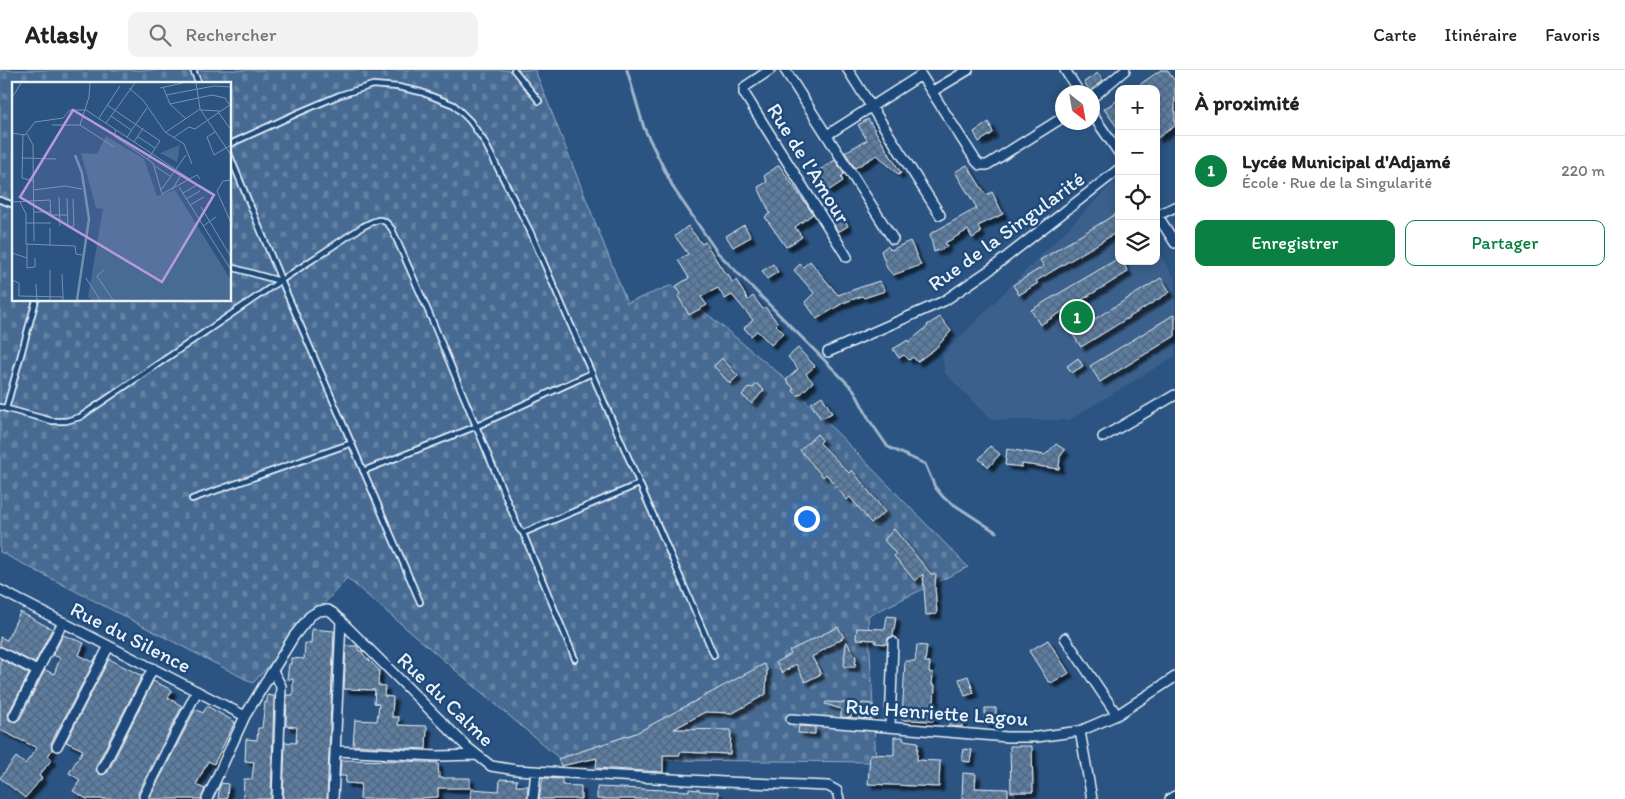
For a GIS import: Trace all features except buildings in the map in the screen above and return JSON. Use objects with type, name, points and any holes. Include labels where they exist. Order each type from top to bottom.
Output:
[{"type":"street","name":"Rue de l'Amour","points":[[770,70],[746,86],[744,93],[847,257]]},
{"type":"street","name":"Rue de l'Amour","points":[[785,70],[893,239]]},
{"type":"street","points":[[848,70],[940,215]]},
{"type":"street","points":[[933,92],[968,70]]},
{"type":"street","points":[[1065,70],[1075,85]]},
{"type":"street","points":[[1100,91],[1125,70]]},
{"type":"street","points":[[827,135],[919,73],[980,165],[987,165],[1055,122]]},
{"type":"street","points":[[1100,126],[1115,147]]},
{"type":"street","name":"Rue de la Singularité","points":[[828,352],[944,301],[991,269],[1115,173]]},
{"type":"street","points":[[1160,213],[1175,207]]},
{"type":"street","points":[[1160,219],[1175,243]]},
{"type":"street","points":[[1103,437],[1175,395]]},
{"type":"street","name":"Rue du Silence","points":[[0,590],[245,716]]},
{"type":"street","name":"Rue du Calme","points":[[207,799],[245,716],[294,636],[310,616],[318,611],[328,610],[341,620],[476,755],[492,766],[536,771],[715,782],[828,786],[837,791],[839,799]]},
{"type":"street","points":[[333,799],[341,620]]},
{"type":"street","points":[[14,716],[63,622]]},
{"type":"street","points":[[1065,638],[1117,715]]},
{"type":"street","points":[[890,728],[893,642]]},
{"type":"street","points":[[57,746],[109,646]]},
{"type":"street","points":[[0,653],[37,671]]},
{"type":"street","points":[[102,769],[153,668]]},
{"type":"street","points":[[273,671],[281,686],[277,799]]},
{"type":"street","name":"Rue Henriette Lagou","points":[[790,719],[1007,737],[1037,737],[1080,731],[1117,715],[1175,677]]},
{"type":"street","points":[[144,796],[198,691]]},
{"type":"street","points":[[1080,731],[1092,799]]},
{"type":"street","points":[[335,751],[438,756],[476,755]]},
{"type":"street","points":[[533,799],[536,771]]},
{"type":"street","points":[[1170,799],[1175,796]]},
{"type":"lane","points":[[194,70],[198,82]]},
{"type":"lane","points":[[514,70],[539,100]]},
{"type":"lane","points":[[231,144],[308,108],[340,95],[373,85],[398,87],[422,92],[454,106],[475,128],[502,174],[530,231],[714,655]]},
{"type":"lane","points":[[231,158],[280,281],[420,602]]},
{"type":"lane","points":[[0,200],[12,204]]},
{"type":"lane","points":[[0,407],[52,421],[66,421],[80,417],[362,227],[375,221],[382,220],[387,222],[392,229],[426,305],[519,529],[522,532],[576,659]]},
{"type":"lane","points":[[231,267],[280,281]]},
{"type":"lane","points":[[6,409],[36,301]]},
{"type":"lane","points":[[363,471],[477,426],[592,373]]},
{"type":"lane","points":[[192,499],[352,443]]},
{"type":"lane","points":[[522,532],[639,484]]},
{"type":"shaded area","points":[[1115,181],[1115,265],[1160,265],[1160,255],[1175,279],[1175,356],[1069,420],[991,420],[945,373],[942,355]]},
{"type":"green space","points":[[0,70],[535,70],[627,303],[672,285],[781,375],[968,567],[868,616],[876,762],[560,759],[347,578],[253,683],[0,552]]},
{"type":"waterway","points":[[627,70],[644,128],[674,189],[717,252],[854,390],[870,421],[888,447],[925,464],[935,487],[944,498],[996,532]]},
{"type":"place","name":"Lycée Municipal d'Adjamé","points":[[1077,317]]}]
